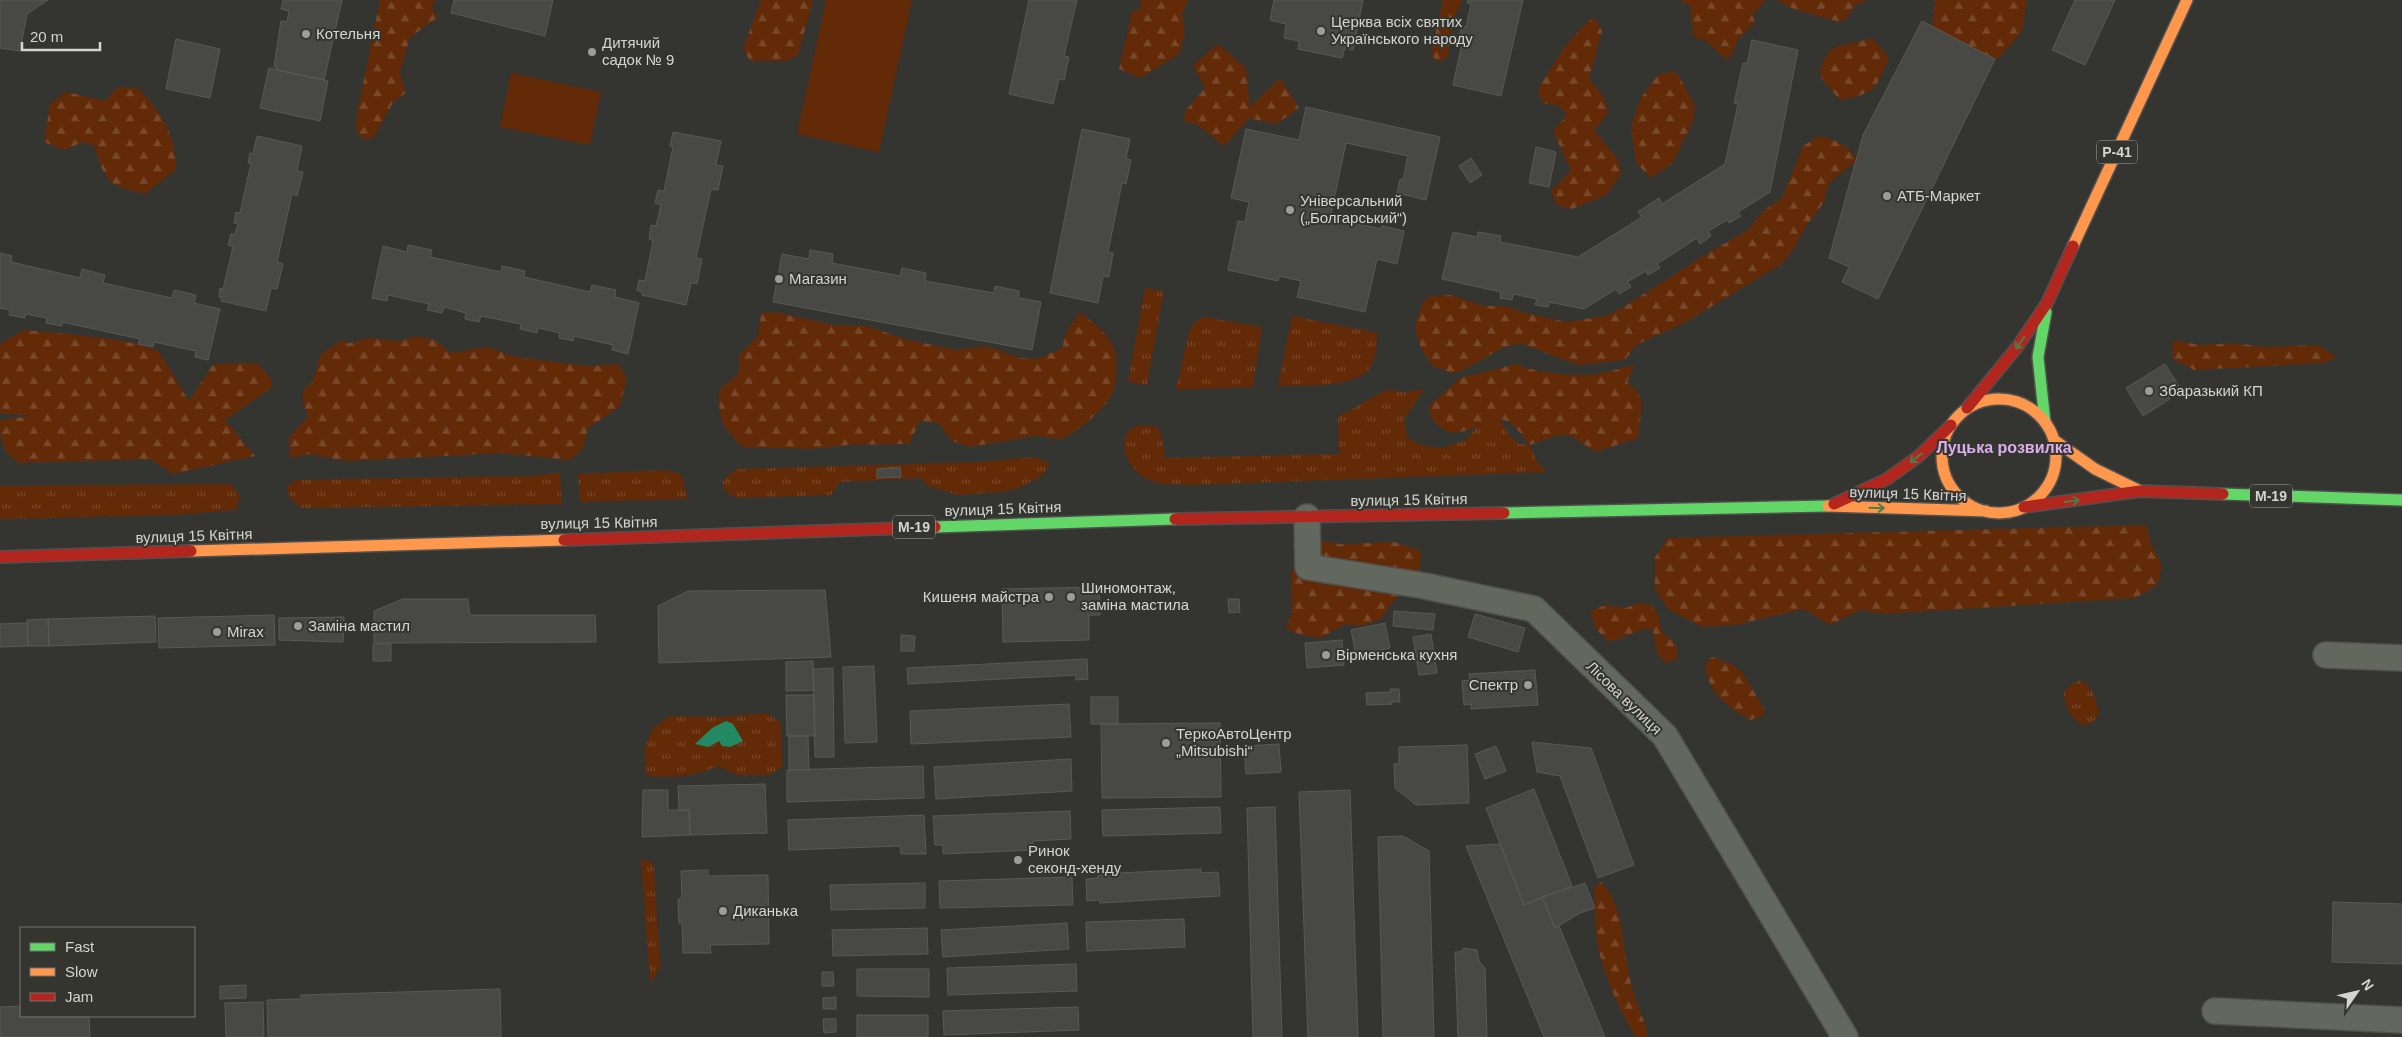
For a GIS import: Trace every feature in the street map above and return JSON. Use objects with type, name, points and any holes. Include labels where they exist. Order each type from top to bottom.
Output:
[{"type":"main road","name":"Р-41","points":[[1967,408],[2018,346],[2047,303],[2187,0]]},
{"type":"main road","name":"Р-41","points":[[2045,422],[2038,357],[2047,303]]},
{"type":"main road","name":"М-19","points":[[2024,507],[2042,493],[2054,472],[2056,456],[2054,440],[2045,422],[2033,410],[2018,402],[2000,398],[1982,401],[1967,408],[1952,424],[1944,441],[1942,459],[1946,477],[1955,492],[1969,504],[1986,511],[2005,513],[2024,507],[2140,491],[2402,500]]},
{"type":"main road","name":"вулиця 15 Квітня","points":[[1828,506],[1887,479],[1919,456],[1952,424]]},
{"type":"main road","name":"М-19","points":[[2054,440],[2073,457],[2100,474],[2140,491]]},
{"type":"main road","name":"вулиця 15 Квітня","points":[[0,558],[634,538],[1089,520],[1828,506],[1986,511]]},
{"type":"street","name":"Лісова вулиця","points":[[1307,517],[1308,567],[1425,586],[1534,609],[1665,736],[1845,1037]]},
{"type":"street","points":[[2326,655],[2402,658]]},
{"type":"street","points":[[2215,1011],[2402,1020]]},
{"type":"green space","points":[[380,0],[436,0],[432,6],[437,18],[410,37],[400,71],[405,94],[394,101],[373,138],[362,139],[356,128],[358,109]]},
{"type":"green space","points":[[761,0],[813,0],[798,55],[786,61],[750,61],[743,49]]},
{"type":"green space","points":[[826,0],[912,0],[879,152],[797,134]]},
{"type":"green space","points":[[1141,0],[1188,0],[1182,14],[1185,33],[1179,54],[1140,78],[1119,69],[1132,12],[1140,9]]},
{"type":"green space","points":[[1443,0],[1462,0],[1452,24],[1448,56],[1442,61],[1435,60],[1431,53]]},
{"type":"green space","points":[[1680,0],[1766,0],[1752,15],[1755,22],[1738,39],[1732,55],[1725,59],[1705,40],[1697,39],[1693,34],[1690,6]]},
{"type":"green space","points":[[1776,0],[1866,0],[1864,3],[1856,4],[1847,18],[1840,22],[1796,10]]},
{"type":"green space","points":[[1935,0],[2027,0],[2022,31],[1999,58],[1966,69],[1932,29]]},
{"type":"green space","points":[[1594,17],[1602,31],[1589,79],[1604,98],[1608,113],[1594,130],[1618,160],[1621,175],[1606,195],[1572,209],[1557,205],[1551,191],[1571,171],[1553,131],[1567,115],[1558,105],[1543,103],[1538,90],[1570,41]]},
{"type":"green space","points":[[1873,38],[1889,58],[1877,84],[1867,92],[1840,100],[1821,78],[1820,69],[1828,52],[1836,47]]},
{"type":"green space","points":[[1218,44],[1246,68],[1250,107],[1280,78],[1299,108],[1276,124],[1249,118],[1224,146],[1196,124],[1185,122],[1184,113],[1205,88],[1193,65]]},
{"type":"green space","points":[[1673,71],[1679,76],[1695,106],[1693,121],[1672,164],[1650,178],[1636,162],[1631,127],[1640,99],[1658,75]]},
{"type":"green space","points":[[511,73],[601,92],[590,145],[500,127]]},
{"type":"green space","points":[[118,87],[138,88],[154,106],[166,124],[173,145],[176,169],[145,194],[122,187],[109,180],[105,175],[94,145],[83,142],[64,150],[44,142],[50,104],[66,92],[105,101]]},
{"type":"green space","points":[[1819,136],[1831,139],[1846,147],[1857,160],[1829,183],[1824,202],[1802,232],[1795,247],[1783,263],[1686,322],[1636,345],[1625,360],[1578,365],[1520,343],[1502,348],[1460,372],[1452,373],[1433,366],[1422,351],[1416,332],[1416,322],[1423,302],[1431,296],[1450,295],[1484,306],[1504,306],[1529,314],[1567,322],[1605,316],[1622,308],[1748,230],[1764,210],[1782,198],[1803,146]]},
{"type":"green space","points":[[1145,288],[1164,291],[1147,385],[1128,382]]},
{"type":"green space","points":[[774,312],[833,325],[867,326],[908,340],[958,350],[987,346],[1020,358],[1038,359],[1062,348],[1066,333],[1080,312],[1104,333],[1114,348],[1116,367],[1114,388],[1110,398],[1095,415],[1063,439],[1035,436],[969,447],[952,441],[938,423],[920,421],[909,444],[847,445],[810,449],[742,447],[725,427],[721,416],[719,390],[739,373],[739,355],[758,336],[761,313]]},
{"type":"green space","points":[[1292,316],[1378,333],[1371,367],[1364,374],[1354,379],[1341,382],[1278,386]]},
{"type":"green space","points":[[1205,317],[1262,327],[1253,387],[1176,390],[1189,332],[1195,322]]},
{"type":"green space","points":[[24,330],[115,340],[149,347],[159,352],[189,401],[212,366],[257,363],[270,377],[272,387],[225,420],[255,456],[173,474],[150,459],[20,463],[9,455],[3,445],[0,420],[31,416],[0,413],[0,344]]},
{"type":"green space","points":[[418,336],[437,341],[450,353],[487,347],[516,357],[589,366],[619,364],[627,381],[619,407],[588,428],[583,448],[570,460],[501,453],[347,461],[309,454],[290,458],[289,437],[308,417],[302,398],[304,389],[312,383],[321,354],[342,340],[350,343],[370,338],[399,341]]},
{"type":"green space","points":[[2173,340],[2201,345],[2232,343],[2268,347],[2318,345],[2337,357],[2324,363],[2194,370],[2172,358]]},
{"type":"green space","points":[[1517,364],[1545,372],[1580,375],[1598,374],[1635,365],[1627,382],[1639,393],[1642,406],[1638,438],[1595,452],[1577,439],[1564,435],[1551,437],[1530,445],[1512,424],[1501,420],[1492,421],[1456,433],[1447,431],[1433,419],[1429,406],[1460,378]]},
{"type":"green space","points":[[1424,389],[1404,419],[1408,438],[1423,446],[1443,448],[1466,440],[1477,427],[1499,417],[1507,432],[1517,443],[1530,445],[1537,462],[1547,472],[1196,485],[1171,484],[1158,483],[1147,479],[1129,462],[1125,452],[1124,442],[1127,434],[1133,428],[1143,425],[1157,427],[1162,436],[1165,458],[1339,454],[1338,417],[1386,390],[1403,392]]},
{"type":"green space","points":[[1033,457],[1050,463],[1044,474],[1020,488],[999,492],[958,495],[928,486],[921,478],[840,482],[831,495],[738,498],[726,492],[722,483],[727,476],[737,469],[981,462]]},
{"type":"green space","points":[[663,470],[681,474],[688,499],[580,502],[578,474]]},
{"type":"green space","points":[[560,473],[562,504],[303,508],[292,500],[287,486],[296,480],[531,476]]},
{"type":"green space","points":[[232,485],[240,496],[236,510],[176,515],[0,519],[0,486]]},
{"type":"green space","points":[[2146,525],[2151,543],[2162,567],[2157,585],[2135,598],[1884,614],[1860,610],[1830,625],[1804,609],[1735,625],[1702,627],[1668,609],[1655,590],[1655,557],[1668,538]]},
{"type":"green space","points":[[1319,541],[1341,544],[1394,542],[1421,551],[1419,574],[1391,604],[1381,619],[1362,626],[1345,624],[1320,638],[1302,635],[1286,629],[1292,610],[1291,573]]},
{"type":"green space","points":[[1639,603],[1652,605],[1659,616],[1661,631],[1676,644],[1678,658],[1666,663],[1662,660],[1656,649],[1653,631],[1647,628],[1609,642],[1596,629],[1590,611],[1606,605],[1626,608]]},
{"type":"green space","points":[[1712,657],[1733,665],[1743,673],[1764,709],[1763,716],[1750,720],[1730,707],[1718,696],[1706,672],[1707,663]]},
{"type":"green space","points":[[2081,680],[2091,691],[2098,709],[2099,714],[2091,724],[2082,725],[2068,711],[2065,702],[2064,692],[2072,684]]},
{"type":"green space","points":[[766,713],[781,723],[782,767],[769,775],[737,775],[719,766],[684,776],[646,775],[645,748],[652,729],[669,716],[725,717]]},
{"type":"green space","points":[[641,859],[650,861],[654,868],[660,965],[655,978],[650,981]]},
{"type":"green space","points":[[1601,882],[1614,901],[1618,912],[1629,976],[1646,1027],[1647,1037],[1636,1037],[1614,995],[1601,961],[1596,936],[1594,888]]},
{"type":"shaded area","points":[[726,721],[733,724],[743,741],[730,747],[722,746],[719,741],[708,747],[695,744],[712,728]]},
{"type":"building","points":[[0,0],[48,0],[27,14],[20,51],[0,48]]},
{"type":"building","name":"Котельня","points":[[283,0],[342,0],[324,80],[276,70],[277,67],[274,67],[281,21],[287,22],[289,11],[281,9]]},
{"type":"building","points":[[454,0],[553,0],[545,36],[451,13]]},
{"type":"building","points":[[1029,0],[1077,0],[1064,56],[1069,57],[1064,80],[1059,79],[1053,104],[1009,94]]},
{"type":"building","name":"Церква всіх святих Українського народу","points":[[1274,0],[1363,0],[1353,50],[1345,48],[1342,58],[1298,49],[1299,41],[1284,38],[1286,24],[1270,20]]},
{"type":"building","points":[[1468,0],[1523,0],[1501,96],[1453,85],[1463,39],[1459,38],[1462,26],[1466,27],[1471,4],[1467,3]]},
{"type":"building","points":[[2075,0],[2115,0],[2085,65],[2052,50]]},
{"type":"building","name":"АТБ-Маркет","points":[[1922,21],[1995,59],[1878,299],[1842,282],[1849,267],[1829,258],[1863,135]]},
{"type":"building","points":[[176,39],[220,49],[210,98],[166,89]]},
{"type":"building","points":[[1752,40],[1798,50],[1770,192],[1738,212],[1741,216],[1729,223],[1727,220],[1708,231],[1711,236],[1700,244],[1697,238],[1657,264],[1660,268],[1648,275],[1646,271],[1627,282],[1631,287],[1619,294],[1616,289],[1584,309],[1549,302],[1548,307],[1535,305],[1537,299],[1513,294],[1512,300],[1500,298],[1501,292],[1442,279],[1453,232],[1477,237],[1478,232],[1501,236],[1500,242],[1578,257],[1642,217],[1638,212],[1659,198],[1662,204],[1725,164],[1738,104],[1734,103],[1743,63],[1747,64]]},
{"type":"building","name":"Котельня","points":[[269,68],[328,81],[320,121],[260,108]]},
{"type":"building","name":"Універсальний („Болгарський“)","points":[[1306,107],[1440,137],[1426,200],[1397,193],[1400,179],[1403,180],[1408,156],[1346,143],[1330,218],[1381,229],[1382,226],[1404,231],[1397,264],[1377,259],[1365,312],[1297,297],[1301,281],[1279,276],[1278,281],[1228,270],[1238,221],[1245,222],[1249,202],[1231,198],[1246,129],[1299,140]]},
{"type":"building","points":[[1082,129],[1130,139],[1126,159],[1131,160],[1126,184],[1122,183],[1108,252],[1113,253],[1109,277],[1103,276],[1098,303],[1050,293]]},
{"type":"building","points":[[673,132],[721,141],[716,165],[723,166],[718,190],[711,189],[696,258],[702,259],[697,284],[691,283],[686,305],[642,295],[642,292],[637,290],[639,280],[645,281],[653,241],[649,239],[651,225],[656,226],[661,205],[655,203],[658,190],[664,191],[673,147],[670,146]]},
{"type":"building","points":[[257,136],[302,146],[297,171],[303,172],[297,196],[292,194],[277,262],[283,264],[277,289],[271,288],[266,311],[221,301],[222,297],[219,297],[220,288],[223,289],[233,247],[228,245],[231,234],[235,234],[238,224],[234,223],[236,212],[240,213],[251,163],[248,163],[250,153],[253,154]]},
{"type":"building","points":[[1536,147],[1556,152],[1549,187],[1529,183]]},
{"type":"building","points":[[1471,158],[1482,175],[1470,183],[1459,166]]},
{"type":"building","points":[[408,245],[432,250],[430,257],[501,272],[502,266],[525,271],[524,277],[590,292],[592,285],[616,290],[615,297],[639,303],[628,354],[612,350],[613,345],[574,336],[573,341],[559,338],[560,333],[538,328],[537,333],[520,329],[521,324],[481,316],[479,322],[465,319],[466,313],[444,307],[442,313],[427,310],[429,304],[388,295],[387,301],[372,298],[383,246],[407,252]]},
{"type":"building","points":[[810,250],[833,254],[832,263],[900,276],[902,268],[926,273],[925,281],[994,293],[995,286],[1019,291],[1019,298],[1041,302],[1032,350],[773,302],[782,254],[809,259]]},
{"type":"building","points":[[0,253],[12,256],[11,262],[80,278],[82,269],[105,275],[103,283],[172,298],[174,290],[196,295],[194,303],[220,309],[208,360],[195,357],[196,351],[154,342],[153,347],[138,344],[140,339],[62,322],[62,326],[46,323],[47,318],[25,314],[25,318],[9,315],[10,310],[0,308]]},
{"type":"building","name":"Збаразький КП","points":[[2165,364],[2179,386],[2167,393],[2170,399],[2143,416],[2126,388]]},
{"type":"building","points":[[900,467],[901,477],[877,478],[877,469]]},
{"type":"building","points":[[1099,587],[1100,615],[1089,615],[1089,640],[1003,642],[1002,589]]},
{"type":"building","points":[[825,590],[831,657],[659,663],[658,606],[688,591]]},
{"type":"building","points":[[403,599],[468,599],[470,615],[595,615],[596,642],[374,643],[374,611]]},
{"type":"building","points":[[1228,599],[1239,599],[1240,612],[1229,613]]},
{"type":"building","points":[[1394,611],[1435,614],[1433,630],[1393,626]]},
{"type":"building","points":[[1475,614],[1525,628],[1518,652],[1468,637]]},
{"type":"building","name":"Mirax","points":[[274,615],[275,645],[159,648],[158,618]]},
{"type":"building","points":[[155,616],[156,642],[49,646],[48,619]]},
{"type":"building","points":[[344,617],[343,642],[279,640],[279,618]]},
{"type":"building","points":[[48,619],[49,646],[28,646],[27,620]]},
{"type":"building","points":[[27,623],[28,646],[0,647],[0,624]]},
{"type":"building","points":[[1385,623],[1390,648],[1356,655],[1351,630]]},
{"type":"building","points":[[1431,634],[1437,673],[1419,675],[1413,637]]},
{"type":"building","points":[[901,635],[915,636],[914,651],[901,651]]},
{"type":"building","points":[[1342,640],[1344,665],[1307,668],[1305,643]]},
{"type":"building","points":[[373,644],[391,644],[391,661],[373,661]]},
{"type":"building","points":[[1087,659],[1088,679],[1076,680],[1076,675],[908,684],[907,668]]},
{"type":"building","points":[[813,661],[814,690],[786,691],[786,662]]},
{"type":"building","points":[[874,666],[877,742],[845,743],[843,667]]},
{"type":"building","points":[[833,668],[834,757],[815,757],[813,669]]},
{"type":"building","points":[[1535,670],[1538,705],[1471,709],[1471,704],[1464,705],[1462,681],[1470,680],[1469,674]]},
{"type":"building","points":[[1390,689],[1399,689],[1400,702],[1367,705],[1366,693],[1391,692]]},
{"type":"building","points":[[786,695],[814,695],[815,736],[787,736]]},
{"type":"building","points":[[1091,697],[1118,697],[1118,724],[1091,724]]},
{"type":"building","points":[[1069,704],[1071,737],[911,744],[910,711]]},
{"type":"building","points":[[1220,723],[1221,797],[1102,798],[1101,724]]},
{"type":"building","points":[[789,736],[808,736],[809,770],[789,770]]},
{"type":"building","points":[[1532,742],[1591,748],[1634,865],[1598,878],[1560,776],[1537,772]]},
{"type":"building","points":[[1279,744],[1281,772],[1246,774],[1244,746]]},
{"type":"building","points":[[1467,745],[1469,803],[1416,805],[1395,788],[1394,764],[1399,764],[1399,747]]},
{"type":"building","points":[[1496,746],[1506,771],[1485,779],[1475,754]]},
{"type":"building","points":[[1071,759],[1072,791],[936,799],[934,767]]},
{"type":"building","points":[[923,766],[924,798],[787,802],[787,770]]},
{"type":"building","points":[[765,784],[767,833],[690,835],[689,810],[679,810],[678,786]]},
{"type":"building","points":[[1534,789],[1572,886],[1524,905],[1486,808]]},
{"type":"building","points":[[643,790],[668,790],[668,810],[689,810],[690,835],[642,837]]},
{"type":"building","points":[[1350,790],[1358,1037],[1308,1037],[1299,792]]},
{"type":"building","points":[[1220,807],[1221,833],[1103,836],[1102,810]]},
{"type":"building","points":[[1275,807],[1282,1037],[1253,1037],[1247,808]]},
{"type":"building","points":[[1070,811],[1071,839],[1033,841],[1033,850],[943,854],[943,845],[935,845],[933,816]]},
{"type":"building","points":[[924,815],[926,854],[901,854],[900,846],[789,850],[788,820]]},
{"type":"building","points":[[1403,836],[1429,851],[1434,1037],[1383,1037],[1378,837]]},
{"type":"building","points":[[1500,844],[1524,905],[1542,897],[1555,928],[1559,926],[1605,1037],[1544,1037],[1466,846]]},
{"type":"building","points":[[1201,869],[1201,873],[1218,872],[1220,896],[1100,903],[1100,900],[1087,901],[1086,879],[1098,878],[1098,874]]},
{"type":"building","name":"Диканька","points":[[708,870],[708,876],[768,875],[769,944],[710,945],[711,953],[683,953],[682,923],[679,923],[678,899],[682,898],[681,871]]},
{"type":"building","points":[[1072,877],[1073,905],[940,908],[939,881]]},
{"type":"building","points":[[925,883],[925,908],[831,910],[830,885]]},
{"type":"building","points":[[1585,883],[1595,908],[1580,913],[1555,928],[1542,897]]},
{"type":"building","points":[[2333,902],[2402,904],[2402,964],[2332,962]]},
{"type":"building","points":[[1184,919],[1185,947],[1087,951],[1086,922]]},
{"type":"building","points":[[1067,923],[1069,949],[943,957],[941,930]]},
{"type":"building","points":[[927,928],[928,954],[833,956],[832,930]]},
{"type":"building","points":[[1464,948],[1477,950],[1479,961],[1485,968],[1487,1037],[1458,1037],[1455,952],[1460,952]]},
{"type":"building","points":[[1076,964],[1077,991],[948,995],[947,968]]},
{"type":"building","points":[[857,969],[929,969],[929,997],[857,996]]},
{"type":"building","points":[[822,972],[833,972],[834,986],[822,986]]},
{"type":"building","points":[[246,985],[246,998],[220,999],[220,986]]},
{"type":"building","points":[[500,989],[501,1037],[268,1037],[267,1000],[301,999],[301,995]]},
{"type":"building","points":[[836,997],[836,1009],[823,1009],[823,998]]},
{"type":"building","points":[[263,1002],[264,1037],[226,1037],[225,1003]]},
{"type":"building","points":[[20,1006],[20,1017],[89,1017],[90,1037],[0,1037],[0,1007]]},
{"type":"building","points":[[1078,1007],[1079,1030],[944,1035],[943,1011]]},
{"type":"building","points":[[857,1015],[928,1015],[928,1037],[857,1037]]},
{"type":"building","points":[[823,1019],[836,1019],[836,1032],[824,1033]]},
{"type":"traffic: fast","points":[[2045,422],[2038,357],[2046,312]]},
{"type":"traffic: fast","points":[[2223,494],[2402,500]]},
{"type":"traffic: fast","points":[[1504,513],[1828,506]]},
{"type":"traffic: fast","points":[[935,527],[1175,519]]},
{"type":"traffic: slow","points":[[2073,246],[2187,0]]},
{"type":"traffic: slow","points":[[1999,399],[2021,404],[2039,416],[2051,434],[2056,456],[2051,478],[2039,496],[2021,508],[1999,513],[1977,508],[1959,496],[1947,478],[1942,456],[1947,434],[1959,416],[1977,404],[1999,399]]},
{"type":"traffic: slow","points":[[2054,440],[2095,469],[2140,491]]},
{"type":"traffic: slow","points":[[1828,506],[1986,511]]},
{"type":"traffic: slow","points":[[191,551],[564,540]]},
{"type":"traffic: jam","points":[[1967,408],[2018,346],[2047,303],[2073,246]]},
{"type":"traffic: jam","points":[[1834,504],[1887,479],[1919,456],[1951,425]]},
{"type":"traffic: jam","points":[[2024,507],[2140,491],[2223,494]]},
{"type":"traffic: jam","points":[[1175,519],[1504,513]]},
{"type":"traffic: jam","points":[[564,540],[935,527]]},
{"type":"traffic: jam","points":[[0,557],[191,551]]},
{"type":"place","name":"Церква всіх святих Українського народу","points":[[1321,31]]},
{"type":"place","name":"Котельня","points":[[306,34]]},
{"type":"place","name":"Дитячий садок № 9","points":[[592,52]]},
{"type":"place","name":"АТБ-Маркет","points":[[1887,196]]},
{"type":"place","name":"Універсальний („Болгарський“)","points":[[1290,210]]},
{"type":"place","name":"Магазин","points":[[779,279]]},
{"type":"place","name":"Збаразький КП","points":[[2149,391]]},
{"type":"place","name":"Кишеня майстра","points":[[1049,597]]},
{"type":"place","name":"Шиномонтаж, заміна мастила","points":[[1071,597]]},
{"type":"place","name":"Заміна мастил","points":[[298,626]]},
{"type":"place","name":"Mirax","points":[[217,632]]},
{"type":"place","name":"Вірменська кухня","points":[[1326,655]]},
{"type":"place","name":"Спектр","points":[[1528,685]]},
{"type":"place","name":"ТеркоАвтоЦентр „Mitsubishi“","points":[[1166,743]]},
{"type":"place","name":"Ринок секонд-хенду","points":[[1018,860]]},
{"type":"place","name":"Диканька","points":[[723,911]]},
{"type":"district","name":"Луцька розвилка","points":[[2004,447]]}]
